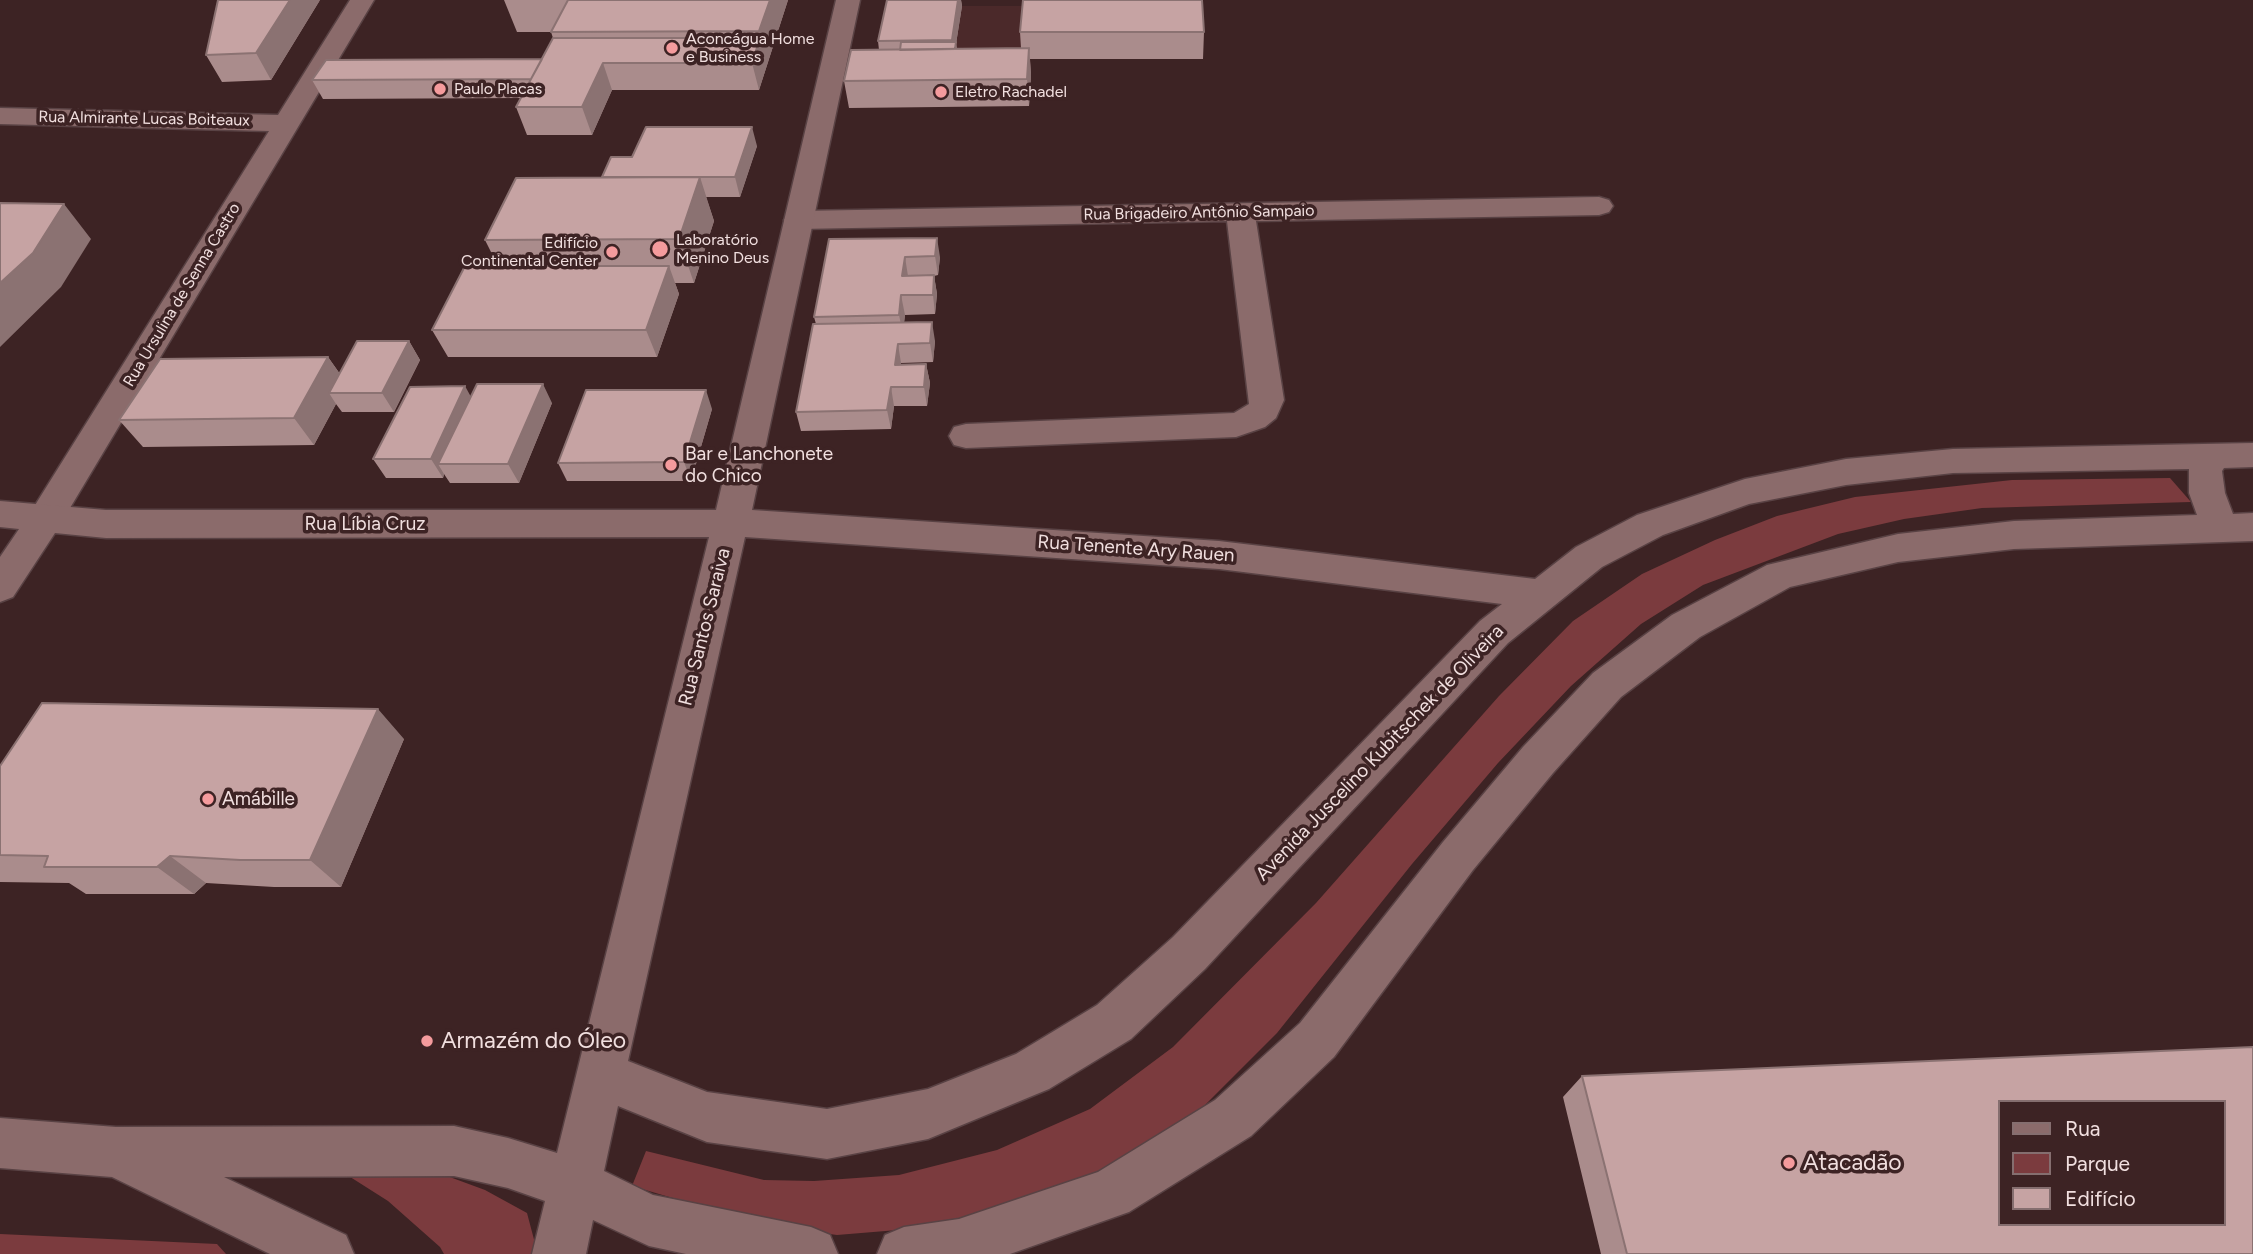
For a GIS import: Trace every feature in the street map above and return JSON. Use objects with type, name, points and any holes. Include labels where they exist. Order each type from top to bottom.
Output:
[{"type":"main road","name":"Rua Ursulina de Senna Castro","points":[[0,587],[45,519],[362,0]]},
{"type":"main road","name":"Rua Santos Saraiva","points":[[559,1254],[707,614],[731,522],[848,0]]},
{"type":"main road","name":"Rua Almirante Lucas Boiteaux","points":[[0,116],[287,123]]},
{"type":"main road","name":"Rua Brigadeiro Antônio Sampaio","points":[[799,220],[1599,206]]},
{"type":"main road","points":[[966,436],[1236,425],[1253,419],[1264,410],[1266,400],[1240,212]]},
{"type":"main road","name":"Avenida Juscelino Kubitschek de Oliveira","points":[[601,1074],[707,1116],[827,1134],[928,1114],[1032,1072],[1114,1022],[1189,953],[1494,632],[1589,556],[1650,525],[1745,492],[1846,472],[1954,461],[2253,456]]},
{"type":"main road","points":[[2211,457],[2205,471],[2207,493],[2237,528]]},
{"type":"main road","name":"Rua Líbia Cruz","points":[[0,514],[106,524],[731,522]]},
{"type":"main road","name":"Rua Tenente Ary Rauen","points":[[731,522],[1219,555],[1539,594]]},
{"type":"main road","points":[[904,1254],[960,1245],[1111,1194],[1233,1118],[1317,1040],[1458,856],[1598,694],[1686,626],[1780,575],[1898,548],[2014,535],[2237,528]]},
{"type":"main road","points":[[0,1143],[116,1152],[454,1151],[508,1163],[577,1185],[649,1220],[811,1254]]},
{"type":"main road","points":[[116,1152],[324,1253]]},
{"type":"shaded area","points":[[962,6],[1026,6],[1022,59],[954,59]]},
{"type":"green space","points":[[2170,478],[2191,502],[1982,508],[1904,519],[1838,534],[1703,585],[1641,624],[1571,686],[1498,763],[1412,864],[1277,1033],[1190,1120],[1066,1189],[934,1227],[837,1235],[764,1225],[632,1186],[646,1151],[764,1180],[814,1181],[899,1175],[997,1150],[1090,1109],[1173,1047],[1316,903],[1499,696],[1573,621],[1642,574],[1715,540],[1777,516],[1855,497],[2012,480]]},
{"type":"green space","points":[[325,1161],[428,1169],[485,1190],[527,1213],[536,1247],[534,1254],[444,1254],[440,1247],[388,1201]]},
{"type":"green space","points":[[0,1234],[217,1244],[226,1254],[0,1254]]},
{"type":"building","points":[[218,0],[290,0],[256,53],[206,55]]},
{"type":"building","points":[[568,0],[770,0],[759,31],[551,32]]},
{"type":"building","points":[[887,0],[958,0],[952,40],[878,41]]},
{"type":"building","points":[[1023,0],[1202,0],[1204,32],[1020,32]]},
{"type":"building","points":[[553,38],[760,38],[752,63],[603,63],[582,107],[516,107]]},
{"type":"building","points":[[901,42],[956,42],[955,49],[900,50]]},
{"type":"building","points":[[1029,48],[1027,79],[844,81],[851,50]]},
{"type":"building","points":[[542,59],[531,79],[312,80],[326,60]]},
{"type":"building","points":[[646,127],[752,127],[735,177],[602,177],[611,157],[632,157]]},
{"type":"building","points":[[700,177],[679,239],[485,240],[516,178]]},
{"type":"building","points":[[0,203],[64,204],[33,253],[0,283]]},
{"type":"building","points":[[937,238],[935,256],[905,257],[902,276],[934,275],[933,295],[901,295],[899,315],[814,317],[829,239]]},
{"type":"building","points":[[465,266],[669,266],[646,330],[432,330]]},
{"type":"building","points":[[932,322],[930,343],[898,344],[895,365],[926,364],[924,387],[891,387],[887,410],[796,412],[813,324]]},
{"type":"building","points":[[357,341],[409,341],[382,393],[329,393]]},
{"type":"building","points":[[328,357],[294,418],[119,420],[160,359]]},
{"type":"building","points":[[477,384],[543,384],[508,464],[438,464]]},
{"type":"building","points":[[465,386],[431,459],[373,459],[410,387]]},
{"type":"building","points":[[586,390],[706,390],[684,462],[558,463]]},
{"type":"building","name":"Amábille","points":[[42,703],[378,709],[310,860],[170,856],[157,867],[44,867],[48,856],[0,855],[0,766]]},
{"type":"building","name":"Atacadão","points":[[2253,1047],[2253,1254],[1627,1254],[1582,1076]]},
{"type":"place","name":"Aconcágua Home e Business","points":[[672,48]]},
{"type":"place","name":"Paulo Placas","points":[[440,89]]},
{"type":"place","name":"Eletro Rachadel","points":[[941,92]]},
{"type":"place","name":"Laboratório Menino Deus","points":[[660,249]]},
{"type":"place","name":"Edifício Continental Center","points":[[612,252]]},
{"type":"place","name":"Bar e Lanchonete do Chico","points":[[671,465]]},
{"type":"place","name":"Amábille","points":[[208,799]]},
{"type":"place","name":"Armazém do Óleo","points":[[427,1041]]},
{"type":"place","name":"Atacadão","points":[[1789,1163]]}]
